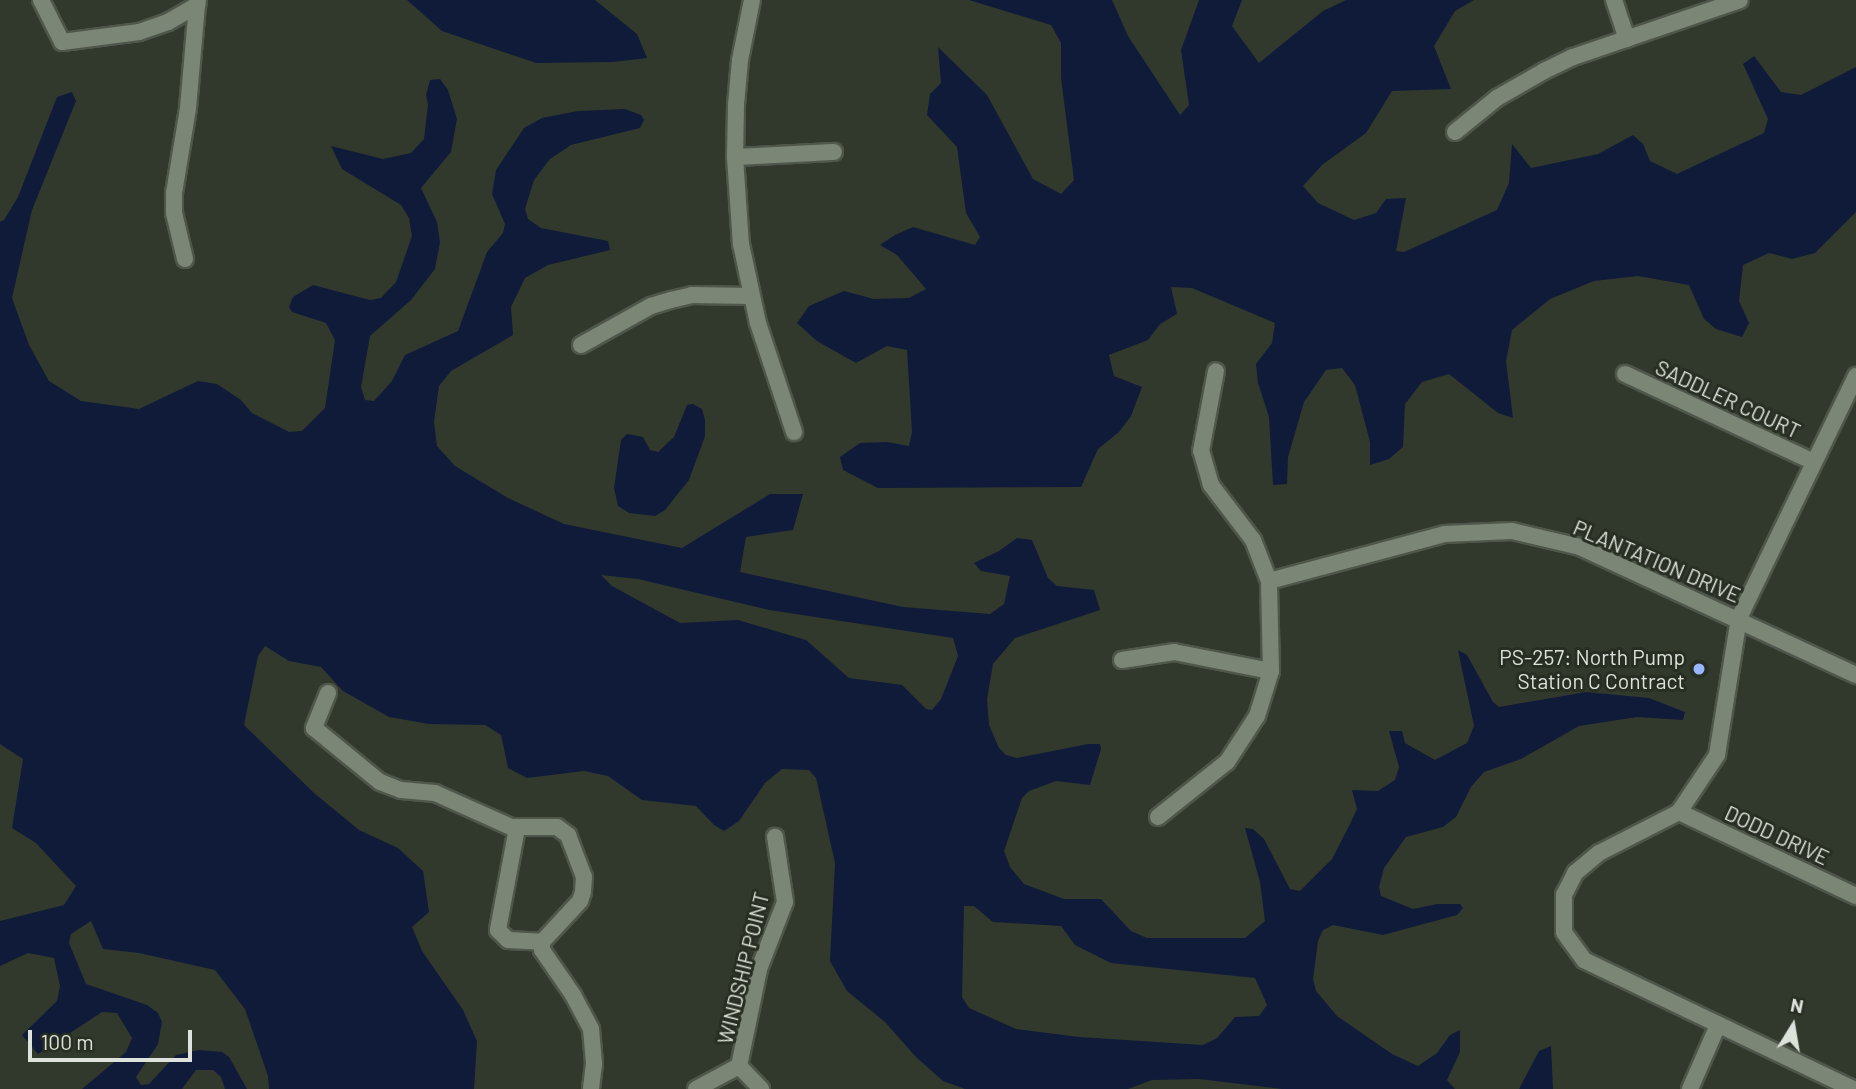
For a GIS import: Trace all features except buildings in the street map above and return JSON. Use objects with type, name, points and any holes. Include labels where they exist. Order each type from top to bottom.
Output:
[{"type":"street","points":[[41,0],[62,42],[139,32],[168,22],[198,3]]},
{"type":"street","points":[[752,0],[740,61],[735,157],[741,244],[751,296],[794,432]]},
{"type":"street","points":[[1614,0],[1627,39]]},
{"type":"street","points":[[1455,132],[1517,85],[1573,57],[1740,0]]},
{"type":"street","points":[[185,259],[174,213],[174,193],[188,108],[198,3]]},
{"type":"street","points":[[735,157],[834,152]]},
{"type":"street","points":[[581,345],[651,306],[671,300],[692,295],[751,296]]},
{"type":"street","points":[[1158,817],[1227,762],[1257,716],[1271,671],[1269,581],[1253,540],[1211,485],[1201,452],[1216,371]]},
{"type":"street","name":"SADDLER COURT","points":[[1625,374],[1814,462]]},
{"type":"street","points":[[1853,1089],[1584,960],[1564,932],[1564,895],[1575,873],[1599,853],[1679,812],[1717,755],[1739,618],[1856,376]]},
{"type":"street","name":"PLANTATION DRIVE","points":[[1269,581],[1444,534],[1512,531],[1580,547],[1856,674]]},
{"type":"street","points":[[1122,660],[1174,652],[1271,671]]},
{"type":"street","points":[[328,693],[314,728],[355,758],[380,782],[401,790],[435,793],[469,811],[517,828],[547,825],[564,830],[568,835],[583,877],[580,901],[542,942],[542,950],[578,1003],[591,1029],[594,1064],[591,1089]]},
{"type":"street","name":"DODD DRIVE","points":[[1679,812],[1856,896]]},
{"type":"street","points":[[517,828],[498,930],[508,940],[542,942]]},
{"type":"street","name":"WINDSHIP POINT","points":[[739,1066],[759,970],[785,902],[775,837]]},
{"type":"street","points":[[1690,1089],[1718,1025]]},
{"type":"street","points":[[696,1089],[739,1066],[761,1089]]},
{"type":"water","points":[[407,0],[595,0],[637,34],[647,58],[613,62],[536,63],[442,31]]},
{"type":"water","points":[[969,0],[1112,0],[1128,36],[1180,115],[1189,105],[1181,50],[1199,0],[1242,0],[1232,26],[1259,63],[1323,11],[1346,0],[1474,0],[1455,11],[1434,46],[1451,89],[1392,91],[1366,133],[1322,165],[1303,186],[1318,203],[1354,220],[1376,213],[1386,199],[1406,198],[1396,251],[1404,252],[1497,210],[1509,183],[1512,144],[1531,168],[1598,154],[1633,135],[1643,144],[1650,161],[1677,174],[1764,133],[1768,119],[1743,64],[1754,56],[1781,92],[1801,95],[1856,67],[1856,212],[1815,253],[1792,259],[1769,253],[1743,265],[1739,301],[1749,323],[1742,337],[1716,329],[1704,319],[1689,285],[1638,276],[1594,281],[1550,299],[1512,330],[1506,361],[1513,418],[1498,413],[1449,374],[1422,382],[1405,404],[1403,447],[1389,459],[1370,465],[1370,442],[1355,385],[1342,368],[1326,370],[1304,402],[1288,457],[1287,484],[1273,485],[1269,417],[1258,383],[1256,364],[1272,343],[1275,323],[1192,288],[1171,287],[1177,314],[1160,324],[1148,340],[1109,355],[1114,376],[1142,387],[1131,416],[1119,432],[1098,449],[1081,487],[878,488],[843,470],[840,457],[860,443],[887,442],[909,446],[912,432],[907,350],[887,346],[856,363],[817,341],[797,323],[809,306],[844,291],[874,299],[909,298],[926,289],[897,255],[880,245],[895,235],[913,227],[975,245],[980,237],[966,213],[957,147],[927,115],[930,94],[941,83],[938,47],[987,95],[1033,179],[1061,194],[1074,180],[1061,78],[1061,43],[1051,25]]},
{"type":"water","points":[[440,79],[448,90],[457,119],[451,152],[421,188],[437,222],[440,242],[435,269],[411,300],[370,336],[361,387],[365,400],[374,401],[392,381],[405,355],[458,331],[487,252],[503,233],[505,224],[492,194],[496,170],[524,128],[542,118],[578,111],[625,109],[641,115],[644,120],[640,128],[571,145],[550,159],[534,180],[525,209],[528,219],[541,228],[608,241],[610,250],[548,265],[525,278],[511,307],[513,335],[451,371],[439,386],[434,422],[437,446],[455,466],[508,498],[564,524],[682,548],[770,494],[803,494],[793,530],[746,537],[740,572],[903,607],[990,614],[1004,604],[1010,576],[981,571],[974,563],[999,551],[1017,538],[1032,540],[1048,578],[1057,586],[1094,590],[1100,610],[1015,638],[993,664],[987,699],[989,725],[999,748],[1006,755],[1017,758],[1088,744],[1100,744],[1101,749],[1090,785],[1056,781],[1029,791],[1022,798],[1004,851],[1010,867],[1024,884],[1064,899],[1101,899],[1131,931],[1147,938],[1245,938],[1265,921],[1260,882],[1245,828],[1253,829],[1264,839],[1290,889],[1300,891],[1332,859],[1349,826],[1357,809],[1352,790],[1378,791],[1395,780],[1399,767],[1389,731],[1402,731],[1405,743],[1435,760],[1467,743],[1474,726],[1458,650],[1467,655],[1493,702],[1499,707],[1586,692],[1649,698],[1685,712],[1683,720],[1637,717],[1579,726],[1521,759],[1484,772],[1471,787],[1456,817],[1443,827],[1406,837],[1384,868],[1379,887],[1381,896],[1413,909],[1437,904],[1460,904],[1463,908],[1457,915],[1383,935],[1333,925],[1323,930],[1318,941],[1313,979],[1316,991],[1337,1016],[1392,1054],[1418,1066],[1437,1053],[1450,1035],[1460,1030],[1460,1052],[1447,1080],[1455,1089],[1282,1089],[1199,1079],[1152,1080],[1128,1089],[965,1089],[943,1081],[916,1057],[885,1022],[847,991],[830,961],[835,863],[816,778],[809,770],[782,769],[765,783],[739,821],[724,831],[714,825],[696,806],[642,800],[608,776],[584,771],[527,778],[508,768],[501,735],[485,725],[429,724],[389,717],[343,691],[321,667],[289,661],[265,646],[258,656],[244,725],[314,793],[359,830],[398,848],[423,871],[429,912],[412,927],[422,951],[463,1010],[477,1041],[474,1089],[269,1089],[268,1076],[245,1009],[215,970],[139,953],[103,949],[91,921],[71,934],[69,943],[86,984],[147,1005],[158,1013],[162,1022],[158,1044],[136,1077],[141,1085],[149,1084],[176,1055],[199,1050],[222,1052],[229,1057],[247,1089],[225,1089],[221,1077],[213,1070],[196,1070],[182,1089],[82,1089],[126,1052],[132,1038],[117,1013],[102,1012],[38,1054],[22,1035],[57,1001],[60,986],[54,958],[28,953],[0,966],[0,921],[64,905],[76,886],[36,843],[12,828],[23,759],[0,744],[0,222],[18,197],[57,97],[72,92],[76,101],[32,210],[12,298],[29,345],[49,381],[81,401],[139,409],[198,381],[217,384],[241,400],[252,413],[289,432],[302,431],[325,408],[335,340],[326,323],[292,312],[289,307],[293,297],[313,285],[370,300],[381,298],[396,282],[412,236],[409,218],[401,205],[342,169],[331,146],[383,159],[411,153],[424,139],[428,105],[426,95],[430,80]],"holes":[[[601,575],[638,579],[769,610],[953,638],[958,656],[941,699],[932,710],[926,709],[902,685],[849,678],[806,640],[738,620],[680,623],[612,586]],[[964,906],[974,906],[993,922],[1061,926],[1075,945],[1111,963],[1255,978],[1267,1005],[1259,1016],[1235,1017],[1217,1038],[1203,1045],[1079,1037],[1016,1029],[969,1008],[962,997]]]},
{"type":"water","points":[[693,404],[702,409],[705,436],[689,480],[665,510],[655,516],[629,513],[618,506],[614,488],[621,440],[627,434],[643,437],[650,450],[658,452],[674,437],[687,405]]},
{"type":"water","points":[[1551,1046],[1553,1089],[1519,1089],[1539,1051]]},
{"type":"place","name":"PS-257: North Pump Station C Contract","points":[[1699,669]]}]
